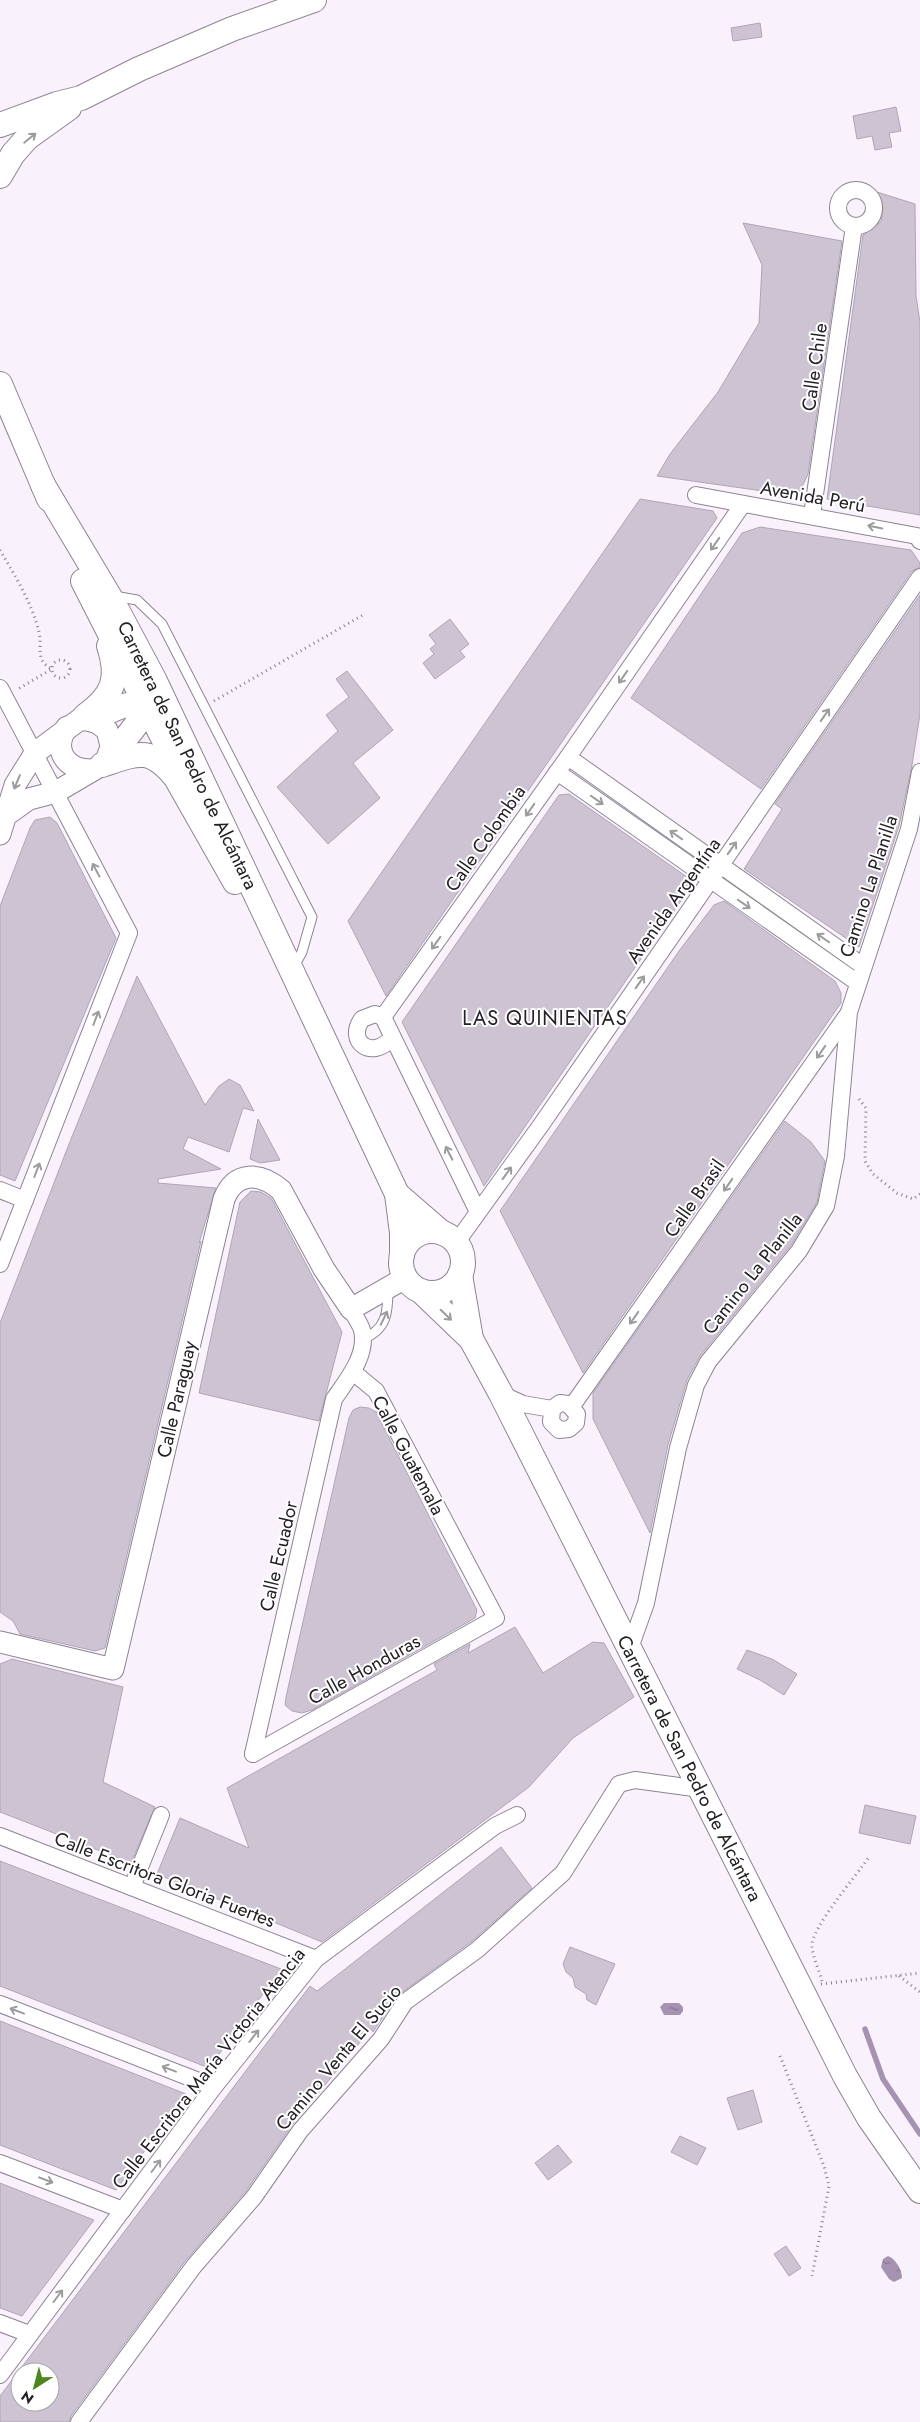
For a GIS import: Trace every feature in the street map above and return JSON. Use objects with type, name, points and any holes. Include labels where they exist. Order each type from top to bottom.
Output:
[{"type":"main road","points":[[0,125],[57,104],[82,98],[139,69],[232,29],[314,0]]},
{"type":"main road","points":[[0,176],[13,154],[28,138],[61,116],[82,98]]},
{"type":"main road","name":"Carretera de San Pedro de Alcántara","points":[[0,384],[77,569],[104,598],[162,697],[224,826],[319,1033],[397,1194],[402,1233],[402,1255]]},
{"type":"main road","points":[[80,722],[101,702],[114,682],[115,665],[93,610],[104,598]]},
{"type":"main road","name":"Carretera de San Pedro de Alcántara","points":[[104,598],[147,706],[250,908],[319,1033]]},
{"type":"main road","points":[[80,722],[120,707],[133,704],[147,706],[160,716],[224,826]]},
{"type":"main road","points":[[101,763],[123,741],[147,706]]},
{"type":"main road","points":[[101,763],[142,755],[152,756],[163,763],[176,778],[250,908]]},
{"type":"main road","name":"Carretera de San Pedro de Alcántara","points":[[397,1194],[449,1238]]},
{"type":"main road","points":[[425,1231],[449,1238],[463,1258],[460,1275],[455,1282],[439,1292],[405,1286],[401,1263],[404,1247],[417,1234],[425,1231]]},
{"type":"main road","name":"Carretera de San Pedro de Alcántara","points":[[460,1275],[471,1339],[501,1394],[701,1789],[811,1985],[868,2118],[920,2192]]},
{"type":"main road","name":"Carretera de San Pedro de Alcántara","points":[[405,1286],[471,1339]]},
{"type":"street","name":"Calle Chile","points":[[812,515],[854,226]]},
{"type":"street","name":"Avenida Perú","points":[[696,494],[917,536],[920,541]]},
{"type":"street","name":"Calle Colombia","points":[[383,1017],[568,757],[743,504]]},
{"type":"street","name":"Avenida Argentína","points":[[449,1238],[478,1212],[711,880],[920,577]]},
{"type":"street","points":[[0,1264],[129,933],[2,692]]},
{"type":"street","points":[[80,722],[61,741],[64,757],[76,768],[101,763]]},
{"type":"street","points":[[0,834],[16,785],[34,753],[80,722],[101,724],[110,737],[101,763],[56,792],[29,799],[8,814]]},
{"type":"street","points":[[568,757],[863,966]]},
{"type":"street","points":[[557,772],[858,983]]},
{"type":"street","name":"Camino La Planilla","points":[[630,1648],[646,1603],[678,1448],[696,1385],[708,1362],[800,1250],[826,1206],[836,1156],[849,1012],[909,829],[920,772]]},
{"type":"street","name":"Calle Brasil","points":[[572,1406],[849,1012]]},
{"type":"street","points":[[392,1038],[382,1047],[372,1049],[360,1042],[357,1028],[362,1019],[375,1014],[383,1017],[478,1212]]},
{"type":"street","name":"Calle Paraguay","points":[[0,1642],[113,1669],[228,1188],[238,1180],[250,1177],[272,1182],[281,1190],[324,1269],[351,1309]]},
{"type":"street","points":[[0,1190],[25,1200]]},
{"type":"street","points":[[354,1372],[362,1346],[362,1330],[351,1309],[405,1286]]},
{"type":"street","name":"Calle Guatemala","points":[[354,1372],[376,1391],[496,1618]]},
{"type":"street","name":"Calle Ecuador","points":[[253,1754],[334,1399],[354,1372]]},
{"type":"street","points":[[501,1394],[523,1404],[552,1409],[560,1404],[572,1406],[577,1418],[573,1427],[567,1430],[559,1430],[551,1422],[552,1409]]},
{"type":"street","name":"Calle Honduras","points":[[253,1754],[496,1618]]},
{"type":"street","name":"Camino Venta El Sucio","points":[[79,2422],[194,2266],[254,2197],[300,2131],[381,2039],[404,2002],[477,1950],[563,1874],[619,1784],[635,1780],[701,1789]]},
{"type":"street","points":[[132,1887],[161,1815]]},
{"type":"street","name":"Calle Escritora María Victoria Atencia","points":[[0,2375],[214,2087],[316,1959],[495,1826],[516,1815]]},
{"type":"street","name":"Calle Escritora Gloria Fuertes","points":[[0,1836],[316,1959]]},
{"type":"street","points":[[0,2004],[214,2087]]},
{"type":"street","points":[[0,2163],[123,2210]]},
{"type":"street","points":[[0,2323],[29,2334]]},
{"type":"lane","points":[[104,598],[137,600],[162,624],[312,917],[302,952],[291,971]]},
{"type":"lane","points":[[362,1339],[373,1335],[405,1286]]},
{"type":"path","points":[[0,550],[35,616],[40,636],[39,657],[46,666],[52,669],[56,677],[61,679],[66,677],[70,669],[69,664],[61,660],[56,661],[52,669],[2,692]]},
{"type":"path","points":[[204,706],[363,615]]},
{"type":"path","points":[[842,1092],[858,1097],[866,1108],[865,1161],[873,1174],[897,1193],[913,1199],[920,1194]]},
{"type":"path","points":[[869,1858],[821,1920],[811,1946],[811,1985],[920,1973]]},
{"type":"path","points":[[899,1976],[916,1991],[920,1992]]},
{"type":"path","points":[[780,2056],[824,2166],[829,2186],[812,2276]]},
{"type":"water","points":[[664,2003],[679,2003],[683,2007],[683,2011],[680,2015],[664,2015],[660,2007]]},
{"type":"water","points":[[888,2256],[896,2262],[902,2275],[902,2278],[894,2282],[889,2279],[881,2267],[883,2259]]},
{"type":"building","points":[[760,23],[762,37],[733,41],[731,28]]},
{"type":"building","points":[[896,107],[901,131],[889,133],[892,147],[875,150],[872,136],[857,139],[853,116]]},
{"type":"building","points":[[877,192],[915,204],[916,296],[920,322],[920,515],[827,499],[863,235],[881,221],[883,208]]},
{"type":"building","points":[[743,223],[842,241],[808,474],[798,496],[657,476],[670,454],[718,392],[759,323],[762,265]]},
{"type":"building","points":[[640,499],[713,511],[717,518],[386,996],[348,921]]},
{"type":"building","points":[[760,527],[911,550],[920,563],[920,567],[912,571],[761,789],[631,698],[742,533]]},
{"type":"building","points":[[920,595],[920,714],[912,765],[899,826],[859,947],[744,869],[782,809],[775,804]]},
{"type":"building","points":[[450,619],[469,644],[460,651],[465,657],[435,679],[423,663],[434,654],[430,649],[436,644],[429,635]]},
{"type":"building","points":[[347,671],[393,730],[353,763],[380,798],[328,844],[277,787],[338,731],[326,715],[349,697],[336,679]]},
{"type":"building","points":[[569,794],[694,882],[484,1186],[402,1022],[559,795]]},
{"type":"building","points":[[50,817],[57,823],[116,938],[15,1181],[0,1175],[0,906],[30,828],[35,820]]},
{"type":"building","points":[[724,901],[835,981],[841,993],[841,1003],[583,1373],[500,1211],[679,951],[714,905]]},
{"type":"building","points":[[137,976],[205,1105],[219,1086],[229,1079],[240,1085],[254,1111],[243,1108],[229,1152],[188,1137],[183,1149],[221,1169],[158,1179],[158,1183],[216,1188],[199,1243],[201,1241],[105,1648],[95,1651],[20,1634],[13,1621],[0,1612],[0,1323],[69,1144]]},
{"type":"building","points":[[258,1119],[280,1160],[260,1163],[250,1159]]},
{"type":"building","points":[[785,1121],[811,1142],[825,1161],[817,1202],[791,1245],[700,1356],[687,1380],[668,1445],[650,1533],[593,1419],[593,1393]]},
{"type":"building","points":[[251,1191],[261,1192],[271,1198],[342,1332],[319,1421],[199,1393],[240,1202]]},
{"type":"building","points":[[360,1407],[369,1408],[376,1412],[477,1610],[475,1618],[312,1710],[302,1713],[292,1711],[285,1705],[286,1697],[349,1418],[353,1410]]},
{"type":"building","points":[[515,1627],[543,1673],[593,1642],[604,1643],[634,1697],[573,1738],[529,1787],[322,1942],[157,1874],[180,1818],[249,1848],[227,1788],[437,1670],[434,1664],[470,1644],[468,1653]]},
{"type":"building","points":[[747,1650],[772,1659],[797,1674],[784,1695],[760,1680],[737,1669]]},
{"type":"building","points":[[12,1659],[123,1687],[103,1782],[155,1807],[131,1863],[0,1812],[0,1664]]},
{"type":"building","points":[[865,1805],[916,1816],[910,1844],[859,1833]]},
{"type":"building","points":[[501,1847],[532,1888],[471,1942],[397,1996],[373,2032],[371,2029],[292,2125],[246,2191],[186,2260],[71,2416],[69,2422],[0,2422],[0,2396],[10,2383],[10,2412],[60,2412],[60,2362],[26,2362],[310,1986],[317,1991]]},
{"type":"building","points":[[0,1861],[281,1969],[209,2068],[0,1986]]},
{"type":"building","points":[[570,1947],[615,1964],[596,2005],[587,2000],[586,1994],[575,1987],[573,1978],[566,1972],[563,1964]]},
{"type":"building","points":[[0,2021],[186,2094],[116,2190],[0,2145]]},
{"type":"building","points":[[753,2090],[762,2122],[738,2130],[727,2098]]},
{"type":"building","points":[[680,2136],[706,2148],[697,2165],[671,2152]]},
{"type":"building","points":[[558,2145],[572,2162],[548,2180],[535,2163]]},
{"type":"building","points":[[0,2183],[94,2220],[22,2316],[0,2308]]},
{"type":"building","points":[[786,2246],[801,2268],[789,2276],[774,2254]]},
{"type":"waterway","points":[[865,2029],[883,2079],[920,2134]]},
{"type":"district","name":"LAS QUINIENTAS","points":[[545,1018]]}]
